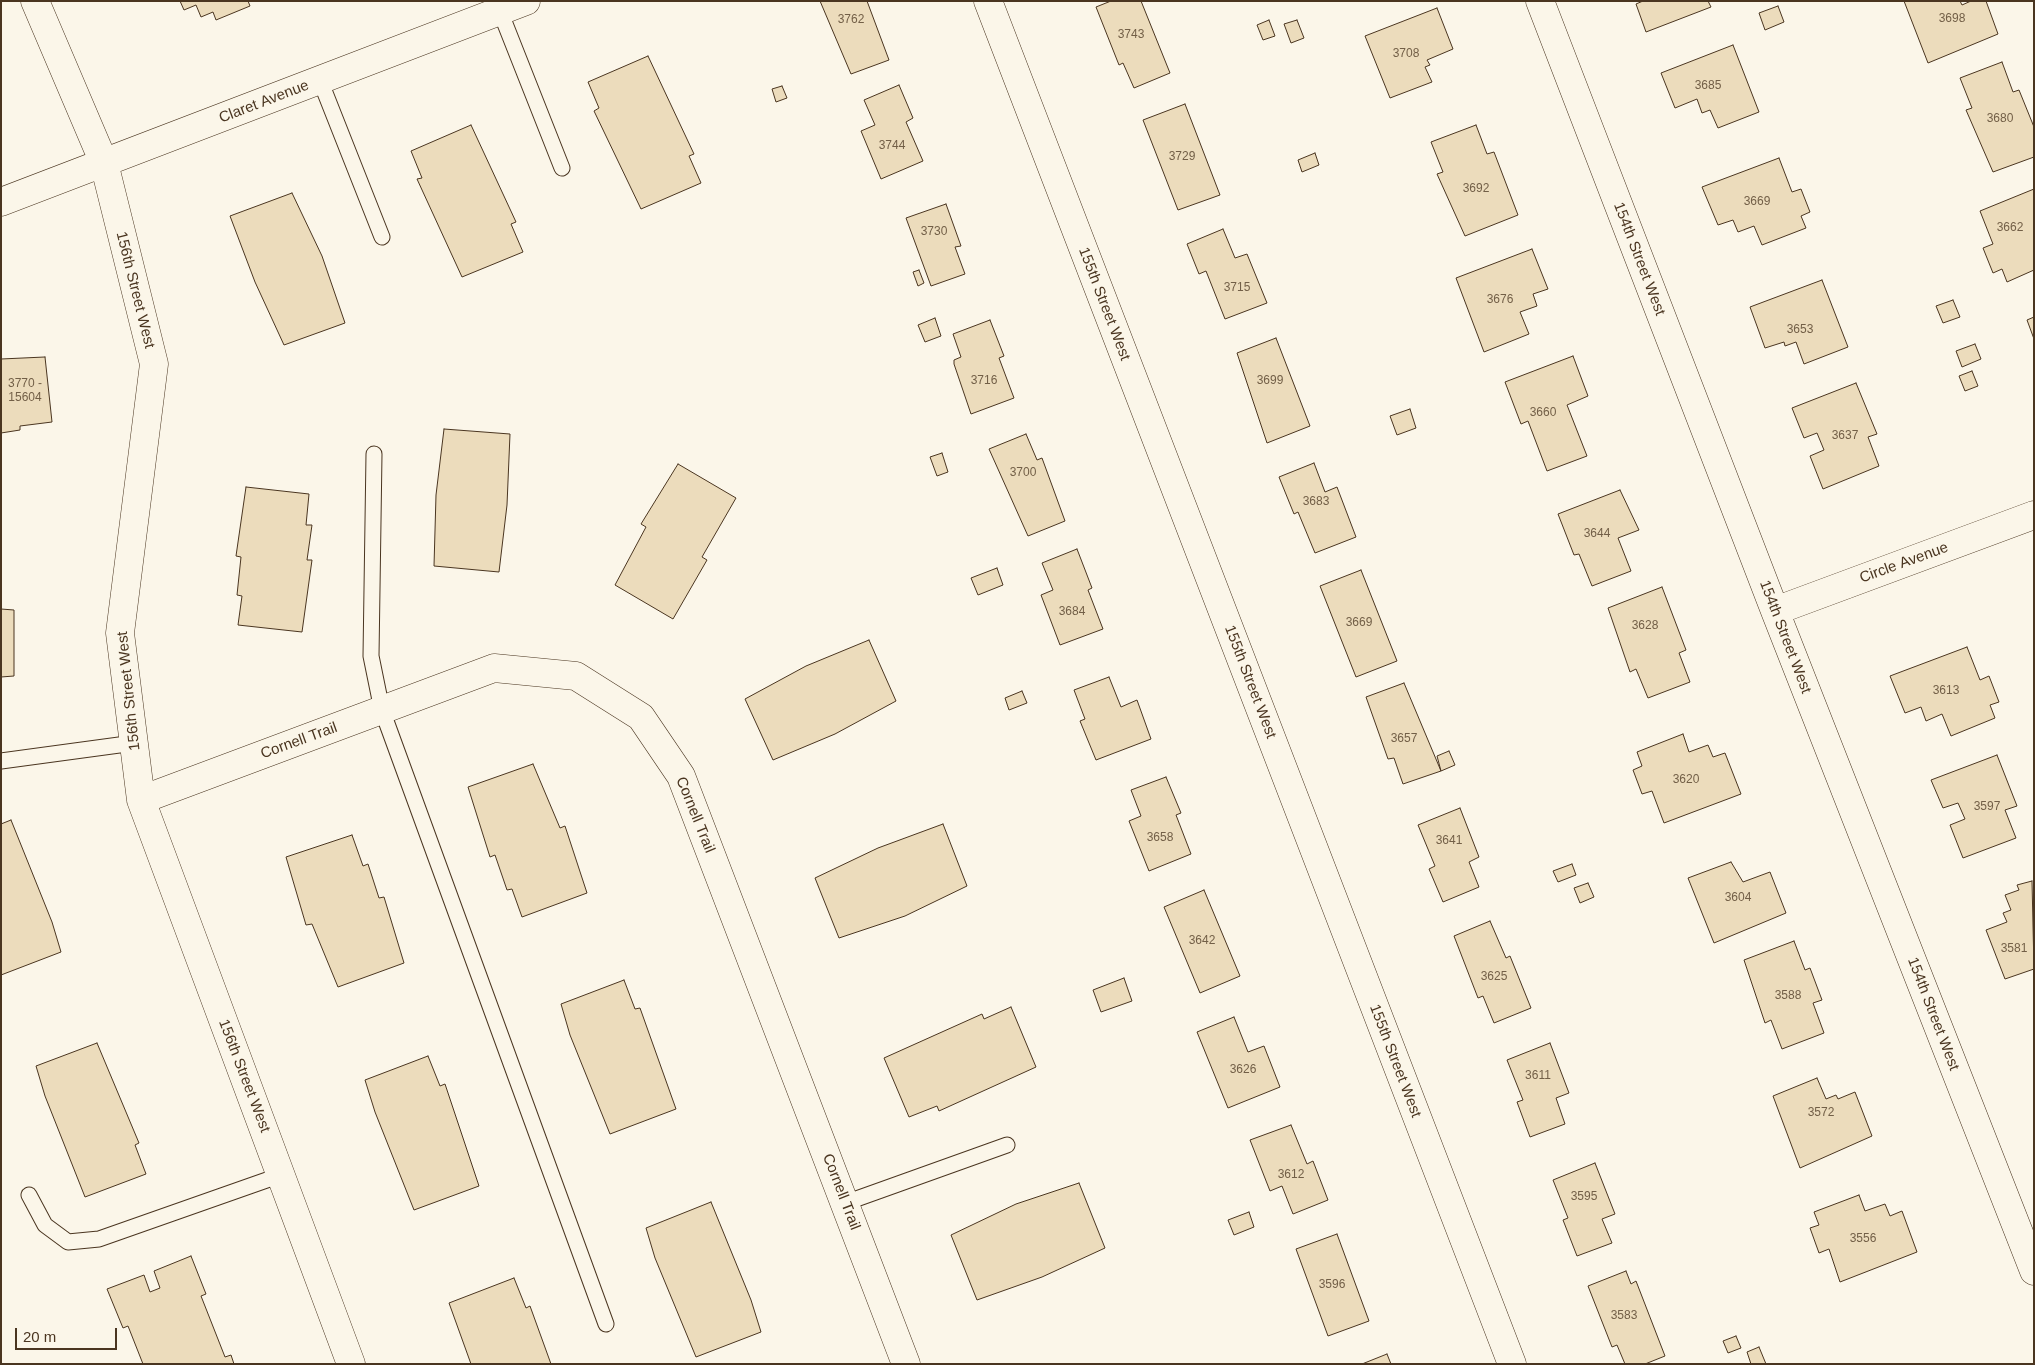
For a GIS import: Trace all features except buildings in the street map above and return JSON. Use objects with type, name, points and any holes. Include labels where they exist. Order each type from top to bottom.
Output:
[{"type":"street","name":"156th Street West","points":[[35,1],[104,163],[154,364],[120,633],[141,800],[351,1364]]},
{"type":"street","name":"Claret Avenue","points":[[1,202],[526,1]]},
{"type":"street","name":"155th Street West","points":[[988,1],[1512,1364]]},
{"type":"street","name":"154th Street West","points":[[1540,1],[1775,610],[2034,1271]]},
{"type":"street","name":"Circle Avenue","points":[[1775,610],[2034,515]]},
{"type":"street","name":"Cornell Trail","points":[[141,800],[494,668],[576,676],[641,717],[681,776],[906,1364]]},
{"type":"lane","points":[[500,11],[562,168]]},
{"type":"lane","points":[[320,80],[382,238]]},
{"type":"lane","points":[[374,454],[371,656],[382,710],[606,1324]]},
{"type":"lane","points":[[1,761],[134,743]]},
{"type":"lane","points":[[845,1202],[1008,1145]]},
{"type":"lane","points":[[28,1195],[45,1225],[68,1242],[100,1239],[281,1175]]}]
